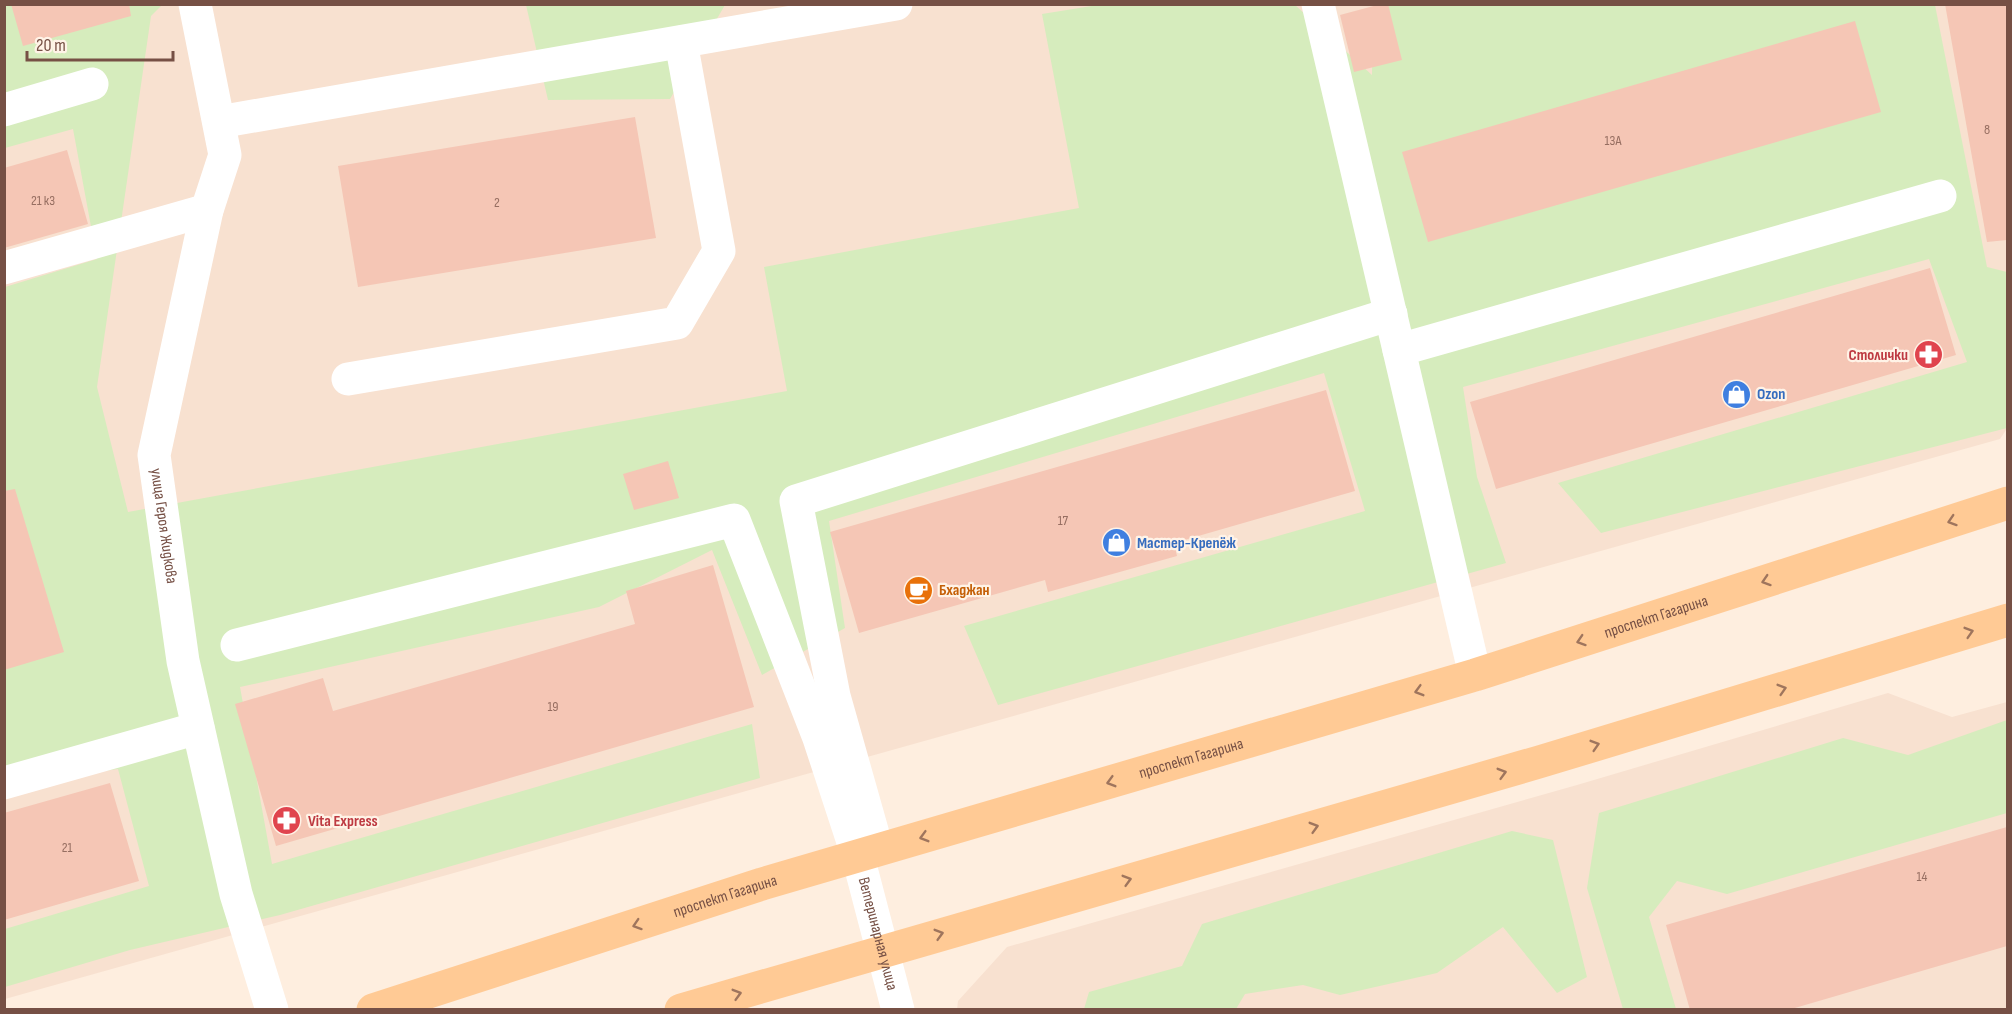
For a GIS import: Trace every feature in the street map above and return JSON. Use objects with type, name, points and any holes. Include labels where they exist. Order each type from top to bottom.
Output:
[{"type":"main road","name":"проспект Гагарина","points":[[373,1010],[762,884],[1475,675],[2007,502]]},
{"type":"main road","points":[[681,1010],[1539,762],[2007,620]]},
{"type":"street","name":"улица Героя Жидкова","points":[[195,4],[225,155],[207,210],[154,455],[183,660],[236,894],[272,1010]]},
{"type":"street","points":[[219,122],[897,4]]},
{"type":"street","points":[[1318,4],[1475,675]]},
{"type":"street","points":[[348,380],[677,323],[719,251],[681,42]]},
{"type":"street","points":[[4,110],[92,84]]},
{"type":"street","points":[[1399,350],[1940,196]]},
{"type":"street","points":[[4,268],[207,210]]},
{"type":"street","points":[[868,854],[796,501],[1391,314]]},
{"type":"street","points":[[237,645],[734,520],[819,738],[868,854]]},
{"type":"street","points":[[4,783],[198,728]]},
{"type":"street","name":"Ветеринарная улица","points":[[868,854],[883,950],[898,1010]]},
{"type":"shaded area","points":[[5,5],[2007,5],[2008,427],[2000,439],[5,999]]},
{"type":"shaded area","points":[[1888,693],[1952,717],[2007,702],[2007,1009],[957,1010],[958,1001],[1007,947],[1577,785]]},
{"type":"green space","points":[[1104,4],[1295,5],[1372,75],[1373,5],[1935,5],[1987,267],[2007,272],[2007,428],[1601,533],[1558,483],[1967,362],[1929,259],[1463,387],[1477,477],[1506,563],[998,705],[964,626],[1365,511],[1324,373],[829,521],[845,628],[762,675],[712,550],[599,607],[240,687],[272,864],[752,724],[760,778],[280,915],[130,950],[5,987],[5,929],[149,886],[118,769],[5,785],[5,287],[97,259],[73,129],[5,148],[5,5],[162,5],[151,16],[97,387],[128,512],[787,391],[764,267],[1079,208],[1042,14]]},
{"type":"green space","points":[[526,5],[725,5],[670,99],[548,100]]},
{"type":"green space","points":[[2007,720],[2007,813],[1727,894],[1677,881],[1649,917],[1676,1009],[1623,1009],[1587,888],[1599,813],[1843,738],[1908,755]]},
{"type":"green space","points":[[1512,831],[1553,840],[1587,977],[1557,993],[1503,927],[1437,973],[1340,995],[1303,985],[1245,994],[1236,1009],[1084,1009],[1089,992],[1182,966],[1202,924]]},
{"type":"building","points":[[11,4],[129,4],[131,16],[23,46]]},
{"type":"building","points":[[1388,4],[1402,60],[1354,72],[1340,15]]},
{"type":"building","points":[[1945,4],[2007,4],[2007,240],[1987,242]]},
{"type":"building","points":[[1855,21],[1881,112],[1428,242],[1402,152]]},
{"type":"building","points":[[635,117],[656,238],[358,287],[338,166]]},
{"type":"building","points":[[67,150],[88,224],[4,248],[4,168]]},
{"type":"building","points":[[1930,268],[1956,355],[1496,489],[1470,402]]},
{"type":"building","points":[[1326,390],[1355,491],[1174,543],[1177,556],[1048,592],[1045,580],[859,633],[830,532]]},
{"type":"building","points":[[668,461],[679,498],[634,510],[623,474]]},
{"type":"building","points":[[15,489],[64,652],[4,670],[4,491]]},
{"type":"building","points":[[713,565],[754,707],[276,846],[235,704],[323,678],[333,711],[484,668],[635,624],[626,591]]},
{"type":"building","points":[[110,783],[139,881],[4,920],[4,813]]},
{"type":"building","points":[[2007,827],[2007,946],[1788,1010],[1690,1010],[1666,925]]},
{"type":"place","name":"Столички","points":[[1929,355]]},
{"type":"place","name":"Ozon","points":[[1736,394]]},
{"type":"place","name":"Мастер-Крепёж","points":[[1116,543]]},
{"type":"place","name":"Бхаджан","points":[[918,590]]},
{"type":"place","name":"Vita Express","points":[[287,821]]}]
